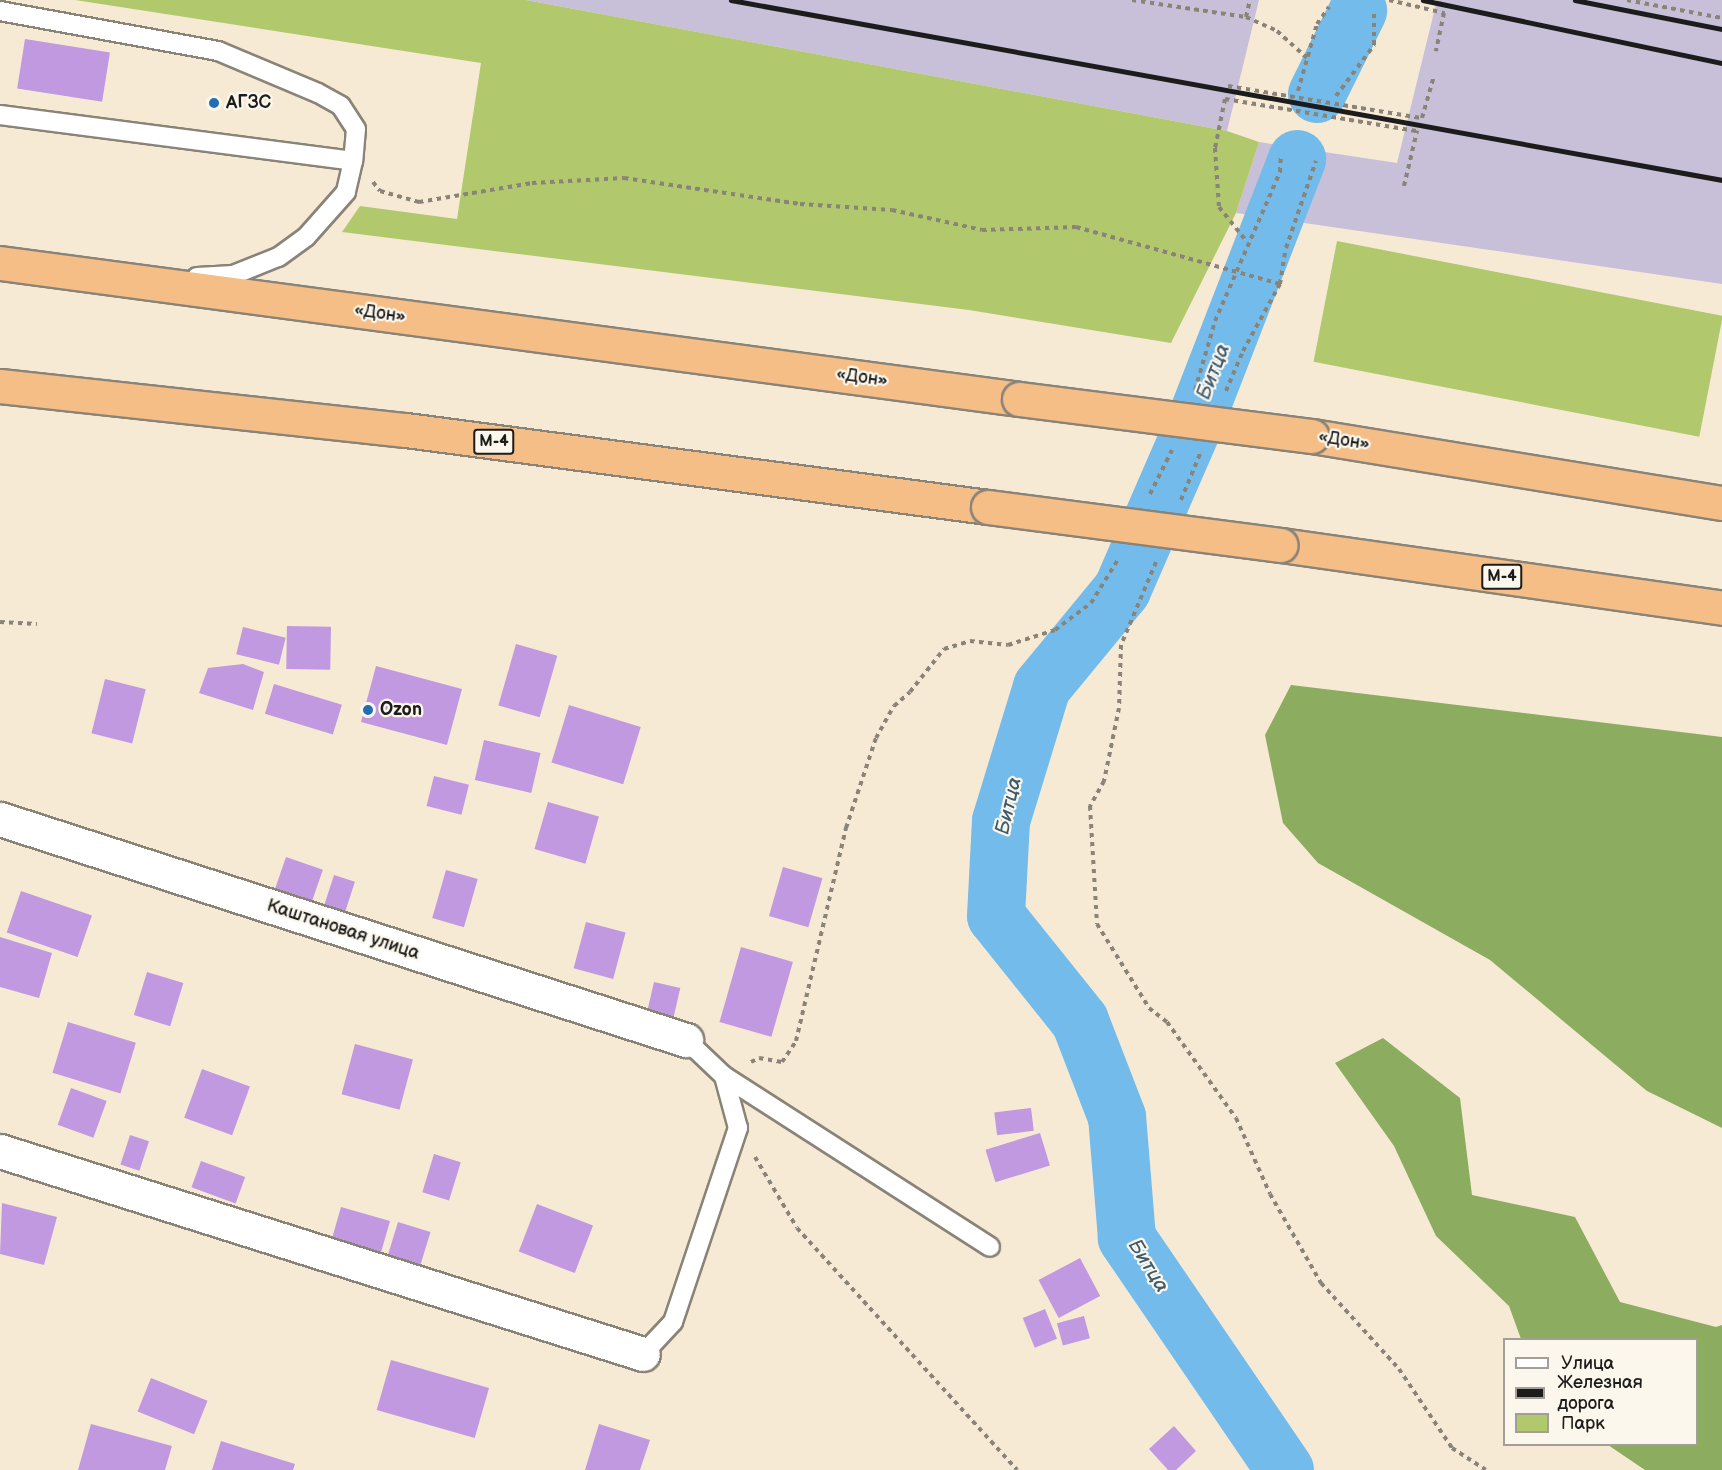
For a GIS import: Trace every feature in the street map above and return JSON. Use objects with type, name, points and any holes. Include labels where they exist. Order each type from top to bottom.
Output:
[{"type":"highway","name":"«Дон»","points":[[0,263],[1312,436],[1722,503]]},
{"type":"highway","name":"М-4","points":[[0,386],[406,430],[1281,545],[1722,608]]},
{"type":"street","name":"Каштановая улица","points":[[0,819],[686,1040]]},
{"type":"street","points":[[0,1151],[643,1354]]},
{"type":"lane","points":[[0,11],[218,51],[318,93],[341,106],[356,129],[353,161],[346,192],[327,218],[278,257],[233,275],[135,281]]},
{"type":"lane","points":[[0,115],[353,161]]},
{"type":"lane","points":[[686,1040],[724,1076],[990,1247]]},
{"type":"lane","points":[[643,1354],[673,1322],[738,1128],[724,1076]]},
{"type":"path","points":[[1132,0],[1246,17],[1277,31],[1307,58]]},
{"type":"path","points":[[1246,17],[1250,0]]},
{"type":"path","points":[[1389,0],[1444,13],[1436,51]]},
{"type":"path","points":[[1627,0],[1722,18]]},
{"type":"path","points":[[1298,91],[1317,24],[1329,7]]},
{"type":"path","points":[[1336,96],[1374,45],[1374,14]]},
{"type":"path","points":[[1228,86],[1422,118],[1434,76]]},
{"type":"path","points":[[1247,242],[1219,207],[1215,148],[1225,99],[1417,131],[1404,186]]},
{"type":"path","points":[[1192,399],[1234,274],[1280,172],[1281,155]]},
{"type":"path","points":[[353,161],[380,191],[419,202],[532,183],[624,178],[800,204],[892,210],[982,230],[1076,227],[1234,274],[1280,284]]},
{"type":"path","points":[[1148,497],[1173,448]]},
{"type":"path","points":[[724,1076],[759,1059],[782,1062],[796,1041],[846,828],[876,738],[894,706],[910,692],[944,649],[970,641],[1008,645],[1055,630],[1091,603],[1123,549]]},
{"type":"path","points":[[0,622],[37,624]]},
{"type":"path","points":[[1121,645],[1119,708],[1104,781],[1090,806],[1097,924],[1149,1008],[1167,1022],[1236,1118],[1270,1194],[1321,1283],[1399,1369],[1452,1448],[1486,1470]]},
{"type":"path","points":[[738,1128],[796,1227],[1017,1470]]},
{"type":"shaded area","points":[[526,0],[1259,0],[1227,131]]},
{"type":"shaded area","points":[[1437,0],[1722,0],[1722,284],[1236,213],[1259,142],[1397,163]]},
{"type":"green space","points":[[75,0],[526,0],[1227,131],[1259,142],[1236,213],[1171,343],[969,310],[342,232],[360,206],[457,219],[481,63]]},
{"type":"green space","points":[[1337,241],[1722,316],[1699,437],[1314,362]]},
{"type":"green space","points":[[1291,685],[1722,737],[1722,1128],[1647,1091],[1490,960],[1318,863],[1283,823],[1265,735]]},
{"type":"green space","points":[[1383,1038],[1460,1098],[1472,1195],[1575,1217],[1620,1302],[1716,1327],[1722,1325],[1722,1470],[1645,1470],[1609,1446],[1698,1446],[1698,1338],[1521,1338],[1509,1306],[1436,1236],[1394,1146],[1335,1063]]},
{"type":"building","points":[[25,39],[110,52],[102,102],[17,88]]},
{"type":"building","points":[[287,626],[331,627],[330,670],[286,669]]},
{"type":"building","points":[[243,627],[286,638],[279,665],[236,654]]},
{"type":"building","points":[[516,644],[557,656],[540,717],[498,706]]},
{"type":"building","points":[[243,664],[264,672],[253,710],[199,693],[208,668]]},
{"type":"building","points":[[376,666],[462,689],[447,745],[361,722]]},
{"type":"building","points":[[105,679],[146,689],[132,743],[91,733]]},
{"type":"building","points":[[274,684],[342,705],[333,734],[265,714]]},
{"type":"building","points":[[569,705],[641,727],[623,784],[551,762]]},
{"type":"building","points":[[484,740],[541,753],[531,793],[475,780]]},
{"type":"building","points":[[434,776],[469,785],[461,815],[427,806]]},
{"type":"building","points":[[548,802],[599,817],[585,864],[534,849]]},
{"type":"building","points":[[286,857],[323,870],[312,902],[275,889]]},
{"type":"building","points":[[783,867],[822,878],[808,927],[769,916]]},
{"type":"building","points":[[446,870],[478,879],[464,927],[432,918]]},
{"type":"building","points":[[334,875],[355,882],[345,911],[324,904]]},
{"type":"building","points":[[21,891],[92,915],[78,957],[7,933]]},
{"type":"building","points":[[586,922],[626,933],[613,979],[574,968]]},
{"type":"building","points":[[0,937],[52,953],[39,998],[0,987]]},
{"type":"building","points":[[741,947],[793,962],[771,1037],[720,1022]]},
{"type":"building","points":[[147,972],[183,983],[170,1026],[134,1015]]},
{"type":"building","points":[[654,982],[680,988],[672,1026],[645,1020]]},
{"type":"building","points":[[68,1022],[136,1043],[120,1093],[53,1073]]},
{"type":"building","points":[[355,1044],[413,1060],[399,1110],[342,1094]]},
{"type":"building","points":[[202,1069],[250,1086],[232,1135],[184,1118]]},
{"type":"building","points":[[71,1088],[107,1101],[93,1138],[58,1125]]},
{"type":"building","points":[[1031,1108],[1034,1131],[997,1135],[994,1113]]},
{"type":"building","points":[[1040,1133],[1050,1166],[995,1182],[985,1150]]},
{"type":"building","points":[[130,1135],[149,1141],[139,1171],[120,1164]]},
{"type":"building","points":[[434,1154],[461,1162],[449,1200],[422,1192]]},
{"type":"building","points":[[201,1161],[245,1177],[236,1203],[191,1187]]},
{"type":"building","points":[[2,1203],[57,1217],[44,1265],[0,1254]]},
{"type":"building","points":[[537,1204],[593,1226],[575,1273],[519,1252]]},
{"type":"building","points":[[341,1207],[390,1221],[379,1259],[330,1244]]},
{"type":"building","points":[[398,1222],[431,1232],[419,1270],[386,1260]]},
{"type":"building","points":[[1080,1258],[1100,1296],[1059,1318],[1039,1280]]},
{"type":"building","points":[[1045,1309],[1057,1339],[1035,1348],[1023,1318]]},
{"type":"building","points":[[1084,1316],[1090,1338],[1063,1345],[1057,1323]]},
{"type":"building","points":[[391,1360],[489,1388],[475,1438],[377,1410]]},
{"type":"building","points":[[151,1378],[208,1401],[194,1434],[138,1411]]},
{"type":"building","points":[[91,1424],[172,1446],[165,1470],[78,1470]]},
{"type":"building","points":[[599,1424],[650,1440],[640,1470],[585,1470]]},
{"type":"building","points":[[1174,1426],[1196,1451],[1176,1470],[1168,1470],[1149,1449]]},
{"type":"building","points":[[221,1441],[295,1464],[293,1470],[212,1470]]},
{"type":"waterway","name":"Битца","points":[[1317,94],[1358,11]]},
{"type":"waterway","name":"Битца","points":[[1285,1470],[1127,1238],[1117,1117],[1080,1021],[996,916],[1001,821],[1042,687],[1122,590],[1196,420],[1297,159]]},
{"type":"railway","points":[[731,0],[1722,180]]},
{"type":"railway","points":[[1423,0],[1722,63]]},
{"type":"railway","points":[[1575,0],[1722,29]]},
{"type":"place","name":"АГЗС","points":[[214,103]]},
{"type":"place","name":"Ozon","points":[[368,710]]}]
